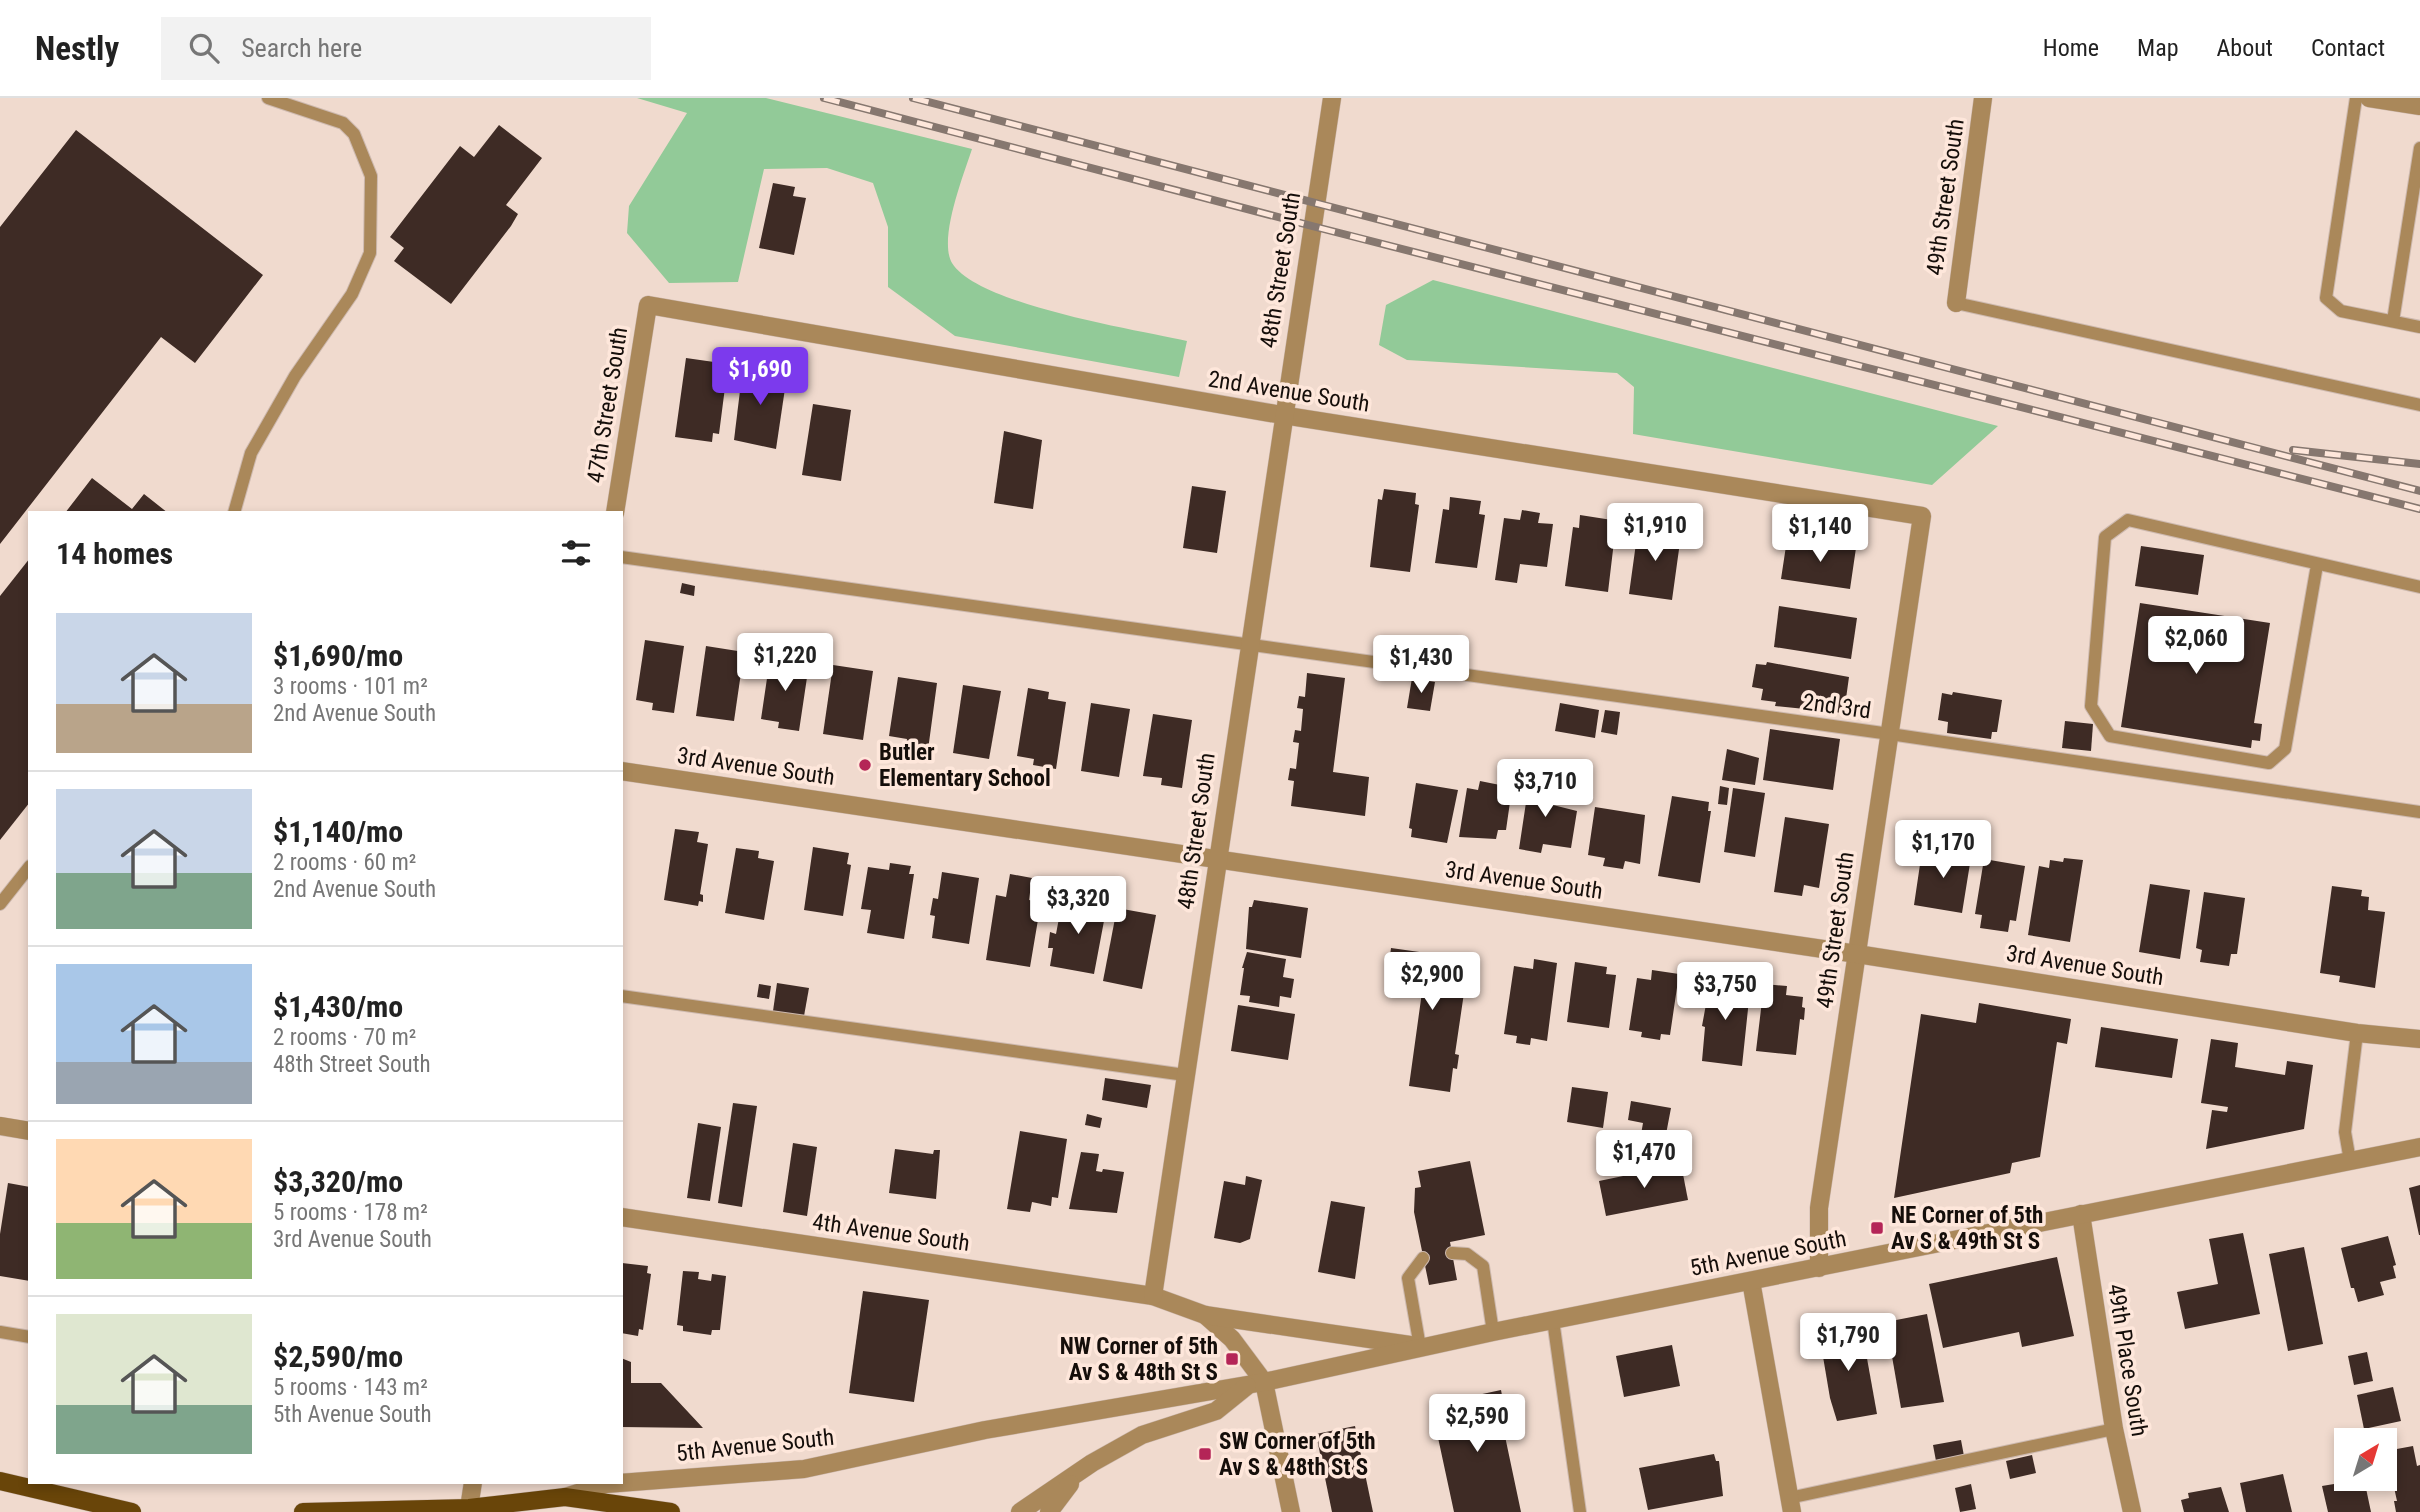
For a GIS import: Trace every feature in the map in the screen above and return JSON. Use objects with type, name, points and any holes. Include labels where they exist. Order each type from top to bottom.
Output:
[{"type":"main road","points":[[0,1480],[132,1512]]},
{"type":"main road","name":"5th Avenue South","points":[[303,1512],[469,1508],[565,1497]]},
{"type":"main road","points":[[565,1497],[671,1512]]},
{"type":"street","name":"48th Street South","points":[[1153,1296],[1282,415],[1332,98]]},
{"type":"street","name":"49th Street South","points":[[1956,303],[1983,98]]},
{"type":"street","points":[[2369,98],[2420,106]]},
{"type":"street","name":"2nd Avenue South","points":[[648,305],[1282,415],[1922,516]]},
{"type":"street","name":"47th Street South","points":[[615,511],[648,305]]},
{"type":"street","name":"49th Street South","points":[[1819,1268],[1818,1216],[1922,516]]},
{"type":"street","name":"3rd Avenue South","points":[[623,771],[1857,954],[2357,1033],[2420,1039]]},
{"type":"street","points":[[0,1126],[28,1131]]},
{"type":"street","name":"5th Avenue South","points":[[623,1483],[804,1469],[985,1430],[1257,1383],[1493,1332],[2420,1147]]},
{"type":"street","name":"49th Place South","points":[[2081,1214],[2114,1429],[2132,1512]]},
{"type":"street","name":"4th Avenue South","points":[[623,1217],[1153,1296]]},
{"type":"street","points":[[1751,1281],[1790,1505]]},
{"type":"street","points":[[1153,1296],[1205,1315],[1420,1347]]},
{"type":"street","points":[[1205,1315],[1232,1339],[1257,1383],[1290,1512]]},
{"type":"street","name":"5th Avenue South","points":[[1020,1512],[1092,1463],[1142,1435],[1216,1411],[1257,1383]]},
{"type":"street","points":[[1049,1512],[1076,1477],[1092,1463]]},
{"type":"street","points":[[469,1508],[473,1484]]},
{"type":"street","name":"5th Avenue South","points":[[565,1497],[606,1484]]},
{"type":"lane","points":[[235,511],[251,453],[295,376],[352,294],[370,253],[371,176],[354,135],[343,123],[268,98]]},
{"type":"lane","points":[[2356,98],[2326,298],[2341,311],[2420,327]]},
{"type":"lane","points":[[2393,321],[2419,149]]},
{"type":"lane","points":[[1956,303],[2420,405]]},
{"type":"lane","points":[[2317,565],[2285,749],[2269,764],[2110,736],[2091,706],[2105,537],[2128,520],[2420,587]]},
{"type":"lane","name":"2nd 3rd","points":[[623,557],[1889,734],[2420,812]]},
{"type":"lane","points":[[0,904],[28,869]]},
{"type":"lane","points":[[623,996],[1185,1075]]},
{"type":"lane","points":[[2350,1161],[2345,1132],[2357,1033]]},
{"type":"lane","points":[[1452,1254],[1467,1254],[1483,1266],[1493,1332]]},
{"type":"lane","points":[[1420,1347],[1408,1278],[1423,1258]]},
{"type":"lane","points":[[1553,1320],[1580,1512]]},
{"type":"lane","points":[[0,1332],[28,1337]]},
{"type":"lane","points":[[1790,1505],[2114,1429]]},
{"type":"green space","points":[[637,98],[766,98],[972,149],[950,223],[948,239],[952,263],[968,278],[1025,303],[1098,323],[1187,341],[1179,377],[955,336],[888,287],[888,227],[873,183],[827,168],[764,169],[738,282],[669,283],[627,233],[629,206],[687,113]]},
{"type":"green space","points":[[1433,280],[1998,426],[1932,485],[1633,434],[1634,387],[1617,373],[1407,360],[1379,345],[1386,305]]},
{"type":"building","points":[[499,125],[542,158],[506,205],[518,214],[511,226],[451,304],[394,261],[404,248],[390,237],[460,146],[474,157]]},
{"type":"building","points":[[76,130],[263,275],[195,363],[161,337],[0,544],[0,227]]},
{"type":"building","points":[[773,183],[795,187],[793,196],[806,198],[794,255],[759,248]]},
{"type":"building","points":[[686,358],[728,364],[719,434],[713,433],[712,442],[675,437]]},
{"type":"building","points":[[743,366],[787,375],[776,449],[734,440]]},
{"type":"building","points":[[813,404],[851,410],[841,481],[802,475]]},
{"type":"building","points":[[1004,431],[1042,440],[1033,509],[994,503]]},
{"type":"building","points":[[92,478],[132,509],[144,494],[165,511],[67,511]]},
{"type":"building","points":[[1192,486],[1226,491],[1217,553],[1183,548]]},
{"type":"building","points":[[1384,489],[1416,493],[1415,504],[1419,505],[1410,572],[1370,567],[1378,499],[1382,500]]},
{"type":"building","points":[[1450,497],[1481,501],[1479,514],[1485,515],[1477,568],[1435,563],[1443,509],[1449,510]]},
{"type":"building","points":[[1522,510],[1540,513],[1538,523],[1553,524],[1547,567],[1520,564],[1517,583],[1495,580],[1504,518],[1520,520]]},
{"type":"building","points":[[1580,515],[1612,520],[1610,532],[1615,533],[1608,592],[1565,586],[1573,527],[1579,528]]},
{"type":"building","points":[[1645,524],[1676,529],[1674,541],[1680,542],[1672,600],[1629,594],[1637,536],[1643,537]]},
{"type":"building","points":[[1800,540],[1856,548],[1850,589],[1781,579],[1786,546],[1799,548]]},
{"type":"building","points":[[2141,546],[2204,555],[2198,595],[2135,586]]},
{"type":"building","points":[[28,561],[28,805],[0,840],[0,596]]},
{"type":"building","points":[[682,583],[695,586],[694,596],[680,593]]},
{"type":"building","points":[[2140,603],[2270,623],[2254,723],[2262,724],[2260,741],[2252,740],[2251,748],[2121,727]]},
{"type":"building","points":[[1779,606],[1857,618],[1851,659],[1774,647]]},
{"type":"building","points":[[645,640],[684,646],[674,713],[652,710],[653,703],[636,700]]},
{"type":"building","points":[[706,646],[744,652],[734,721],[696,716]]},
{"type":"building","points":[[770,658],[809,664],[799,731],[778,728],[779,722],[761,719]]},
{"type":"building","points":[[1767,662],[1849,677],[1844,713],[1775,706],[1776,702],[1761,700],[1763,689],[1752,687],[1756,664],[1766,665]]},
{"type":"building","points":[[833,665],[873,671],[863,740],[823,734]]},
{"type":"building","points":[[1307,673],[1345,678],[1333,772],[1369,777],[1365,816],[1291,806],[1294,781],[1288,780],[1290,768],[1296,769],[1299,743],[1293,742],[1295,730],[1301,731],[1303,709],[1297,708],[1299,696],[1305,697]]},
{"type":"building","points":[[898,677],[937,683],[928,750],[906,746],[907,739],[889,736]]},
{"type":"building","points":[[1412,678],[1435,682],[1430,711],[1407,708]]},
{"type":"building","points":[[963,685],[1001,691],[989,759],[953,753]]},
{"type":"building","points":[[1028,688],[1049,692],[1048,699],[1066,702],[1056,769],[1033,765],[1034,759],[1017,756]]},
{"type":"building","points":[[1953,692],[2002,700],[1997,732],[1992,732],[1991,739],[1947,733],[1948,722],[1938,720],[1942,693],[1952,695]]},
{"type":"building","points":[[1091,703],[1130,709],[1119,777],[1081,771]]},
{"type":"building","points":[[1560,703],[1599,710],[1595,738],[1555,731]]},
{"type":"building","points":[[1605,710],[1620,712],[1617,735],[1601,732]]},
{"type":"building","points":[[1153,714],[1192,720],[1182,788],[1161,785],[1162,778],[1143,776]]},
{"type":"building","points":[[2065,721],[2093,724],[2091,751],[2062,748]]},
{"type":"building","points":[[1770,729],[1840,739],[1833,790],[1763,780]]},
{"type":"building","points":[[1727,749],[1759,758],[1755,785],[1722,780]]},
{"type":"building","points":[[1530,776],[1552,780],[1549,804],[1577,811],[1571,848],[1543,844],[1541,853],[1519,849]]},
{"type":"building","points":[[1480,781],[1500,785],[1499,793],[1511,795],[1506,830],[1498,830],[1496,839],[1459,837],[1467,788],[1478,790]]},
{"type":"building","points":[[1416,783],[1458,790],[1447,843],[1411,837],[1412,829],[1409,828]]},
{"type":"building","points":[[1720,786],[1729,788],[1727,805],[1718,804]]},
{"type":"building","points":[[1733,788],[1765,793],[1755,857],[1724,852]]},
{"type":"building","points":[[1672,796],[1709,802],[1708,811],[1711,811],[1700,883],[1658,876]]},
{"type":"building","points":[[1595,807],[1645,815],[1640,864],[1625,861],[1623,869],[1603,866],[1605,858],[1588,855]]},
{"type":"building","points":[[1785,817],[1829,824],[1819,888],[1804,885],[1802,896],[1774,892]]},
{"type":"building","points":[[1941,826],[1968,831],[1965,847],[1938,842]]},
{"type":"building","points":[[675,829],[699,832],[697,842],[708,844],[700,894],[703,895],[703,902],[699,901],[698,906],[664,900]]},
{"type":"building","points":[[813,847],[849,853],[847,864],[851,865],[843,916],[804,910]]},
{"type":"building","points":[[1941,847],[1972,851],[1962,913],[1914,905],[1922,851],[1940,854]]},
{"type":"building","points":[[736,848],[759,851],[758,858],[774,861],[764,920],[725,913]]},
{"type":"building","points":[[2064,858],[2083,860],[2070,942],[2028,935],[2039,866],[2049,868],[2050,860],[2063,862]]},
{"type":"building","points":[[1984,859],[2025,866],[2016,921],[2010,920],[2008,932],[1980,928],[1982,915],[1975,914]]},
{"type":"building","points":[[890,863],[911,866],[909,874],[914,874],[904,939],[867,933],[871,910],[861,909],[868,867],[889,870]]},
{"type":"building","points":[[942,872],[979,878],[969,944],[932,938],[935,916],[930,915],[933,898],[938,899]]},
{"type":"building","points":[[1010,874],[1032,878],[1029,900],[1041,902],[1030,967],[986,960],[996,895],[1006,897]]},
{"type":"building","points":[[2150,884],[2190,890],[2180,959],[2139,952]]},
{"type":"building","points":[[2332,886],[2362,890],[2361,896],[2369,897],[2368,910],[2385,912],[2375,988],[2339,982],[2340,976],[2320,973]]},
{"type":"building","points":[[2204,892],[2245,898],[2237,954],[2231,954],[2229,966],[2200,962],[2202,950],[2196,948]]},
{"type":"building","points":[[1063,897],[1107,905],[1094,974],[1050,966],[1053,948],[1048,948],[1050,932],[1056,934]]},
{"type":"building","points":[[1254,900],[1308,908],[1301,958],[1246,949],[1249,907],[1252,907]]},
{"type":"building","points":[[1117,908],[1156,915],[1142,989],[1103,981]]},
{"type":"building","points":[[1391,948],[1469,959],[1455,1054],[1459,1055],[1457,1069],[1453,1068],[1450,1092],[1409,1086],[1422,992],[1386,987]]},
{"type":"building","points":[[1247,952],[1286,959],[1283,977],[1294,979],[1291,998],[1280,996],[1279,1007],[1249,1002],[1250,996],[1240,995],[1242,968]]},
{"type":"building","points":[[1534,959],[1557,963],[1547,1041],[1531,1038],[1530,1045],[1516,1043],[1517,1036],[1504,1034],[1514,966],[1533,969]]},
{"type":"building","points":[[1575,962],[1607,967],[1606,974],[1616,975],[1609,1028],[1567,1022]]},
{"type":"building","points":[[1652,970],[1679,974],[1670,1035],[1661,1034],[1660,1040],[1641,1037],[1642,1032],[1629,1030],[1637,978],[1651,980]]},
{"type":"building","points":[[1711,977],[1737,980],[1736,989],[1750,990],[1742,1066],[1702,1061],[1705,1027],[1702,1026]]},
{"type":"building","points":[[777,983],[809,988],[804,1016],[773,1011]]},
{"type":"building","points":[[759,984],[771,986],[769,999],[757,997]]},
{"type":"building","points":[[1764,984],[1787,986],[1786,995],[1803,997],[1804,1020],[1800,1019],[1796,1055],[1756,1051]]},
{"type":"building","points":[[1979,1003],[2071,1019],[2067,1044],[2057,1042],[2040,1157],[2012,1163],[2010,1173],[1894,1198],[1921,1014],[1976,1023]]},
{"type":"building","points":[[1238,1005],[1295,1014],[1288,1060],[1231,1051]]},
{"type":"building","points":[[2101,1027],[2178,1039],[2172,1078],[2095,1067]]},
{"type":"building","points":[[2211,1039],[2238,1043],[2235,1067],[2285,1075],[2287,1061],[2313,1065],[2304,1129],[2206,1149],[2212,1110],[2227,1112],[2228,1107],[2201,1103]]},
{"type":"building","points":[[1105,1078],[1151,1085],[1147,1108],[1102,1100]]},
{"type":"building","points":[[1572,1087],[1608,1092],[1603,1128],[1567,1122]]},
{"type":"building","points":[[1631,1101],[1671,1108],[1663,1150],[1639,1146],[1643,1123],[1628,1120]]},
{"type":"building","points":[[733,1103],[757,1106],[742,1207],[718,1203]]},
{"type":"building","points":[[1087,1114],[1102,1118],[1100,1128],[1085,1125]]},
{"type":"building","points":[[698,1123],[721,1127],[710,1201],[687,1198]]},
{"type":"building","points":[[1020,1131],[1067,1139],[1058,1198],[1052,1197],[1051,1206],[1032,1202],[1030,1212],[1007,1209]]},
{"type":"building","points":[[793,1143],[817,1147],[807,1216],[783,1212]]},
{"type":"building","points":[[895,1149],[933,1154],[934,1150],[940,1150],[936,1199],[889,1193]]},
{"type":"building","points":[[1081,1152],[1099,1154],[1096,1171],[1102,1172],[1103,1169],[1124,1172],[1117,1213],[1069,1209]]},
{"type":"building","points":[[1470,1161],[1485,1235],[1450,1242],[1457,1280],[1429,1285],[1414,1212],[1415,1188],[1421,1187],[1418,1171]]},
{"type":"building","points":[[1681,1164],[1688,1200],[1606,1216],[1599,1181]]},
{"type":"building","points":[[1246,1176],[1262,1180],[1250,1239],[1240,1243],[1214,1238],[1224,1181],[1245,1185]]},
{"type":"building","points":[[8,1183],[28,1187],[28,1281],[0,1276],[0,1234]]},
{"type":"building","points":[[2420,1185],[2420,1235],[2419,1235],[2409,1188]]},
{"type":"building","points":[[1331,1201],[1365,1207],[1355,1279],[1318,1272]]},
{"type":"building","points":[[2243,1233],[2260,1314],[2185,1329],[2177,1292],[2218,1284],[2209,1239]]},
{"type":"building","points":[[2388,1236],[2396,1265],[2393,1266],[2396,1278],[2380,1282],[2384,1295],[2358,1302],[2354,1288],[2351,1288],[2341,1248]]},
{"type":"building","points":[[2304,1247],[2323,1344],[2288,1351],[2269,1254]]},
{"type":"building","points":[[2057,1257],[2074,1336],[2022,1347],[2019,1332],[1943,1348],[1929,1284]]},
{"type":"building","points":[[623,1263],[648,1266],[647,1273],[651,1274],[643,1330],[639,1329],[638,1336],[623,1333]]},
{"type":"building","points":[[683,1271],[699,1272],[698,1279],[711,1281],[712,1274],[726,1276],[720,1330],[712,1330],[711,1335],[683,1331],[683,1326],[677,1325]]},
{"type":"building","points":[[863,1291],[929,1300],[914,1402],[849,1393]]},
{"type":"building","points":[[1927,1314],[1944,1402],[1901,1408],[1886,1322]]},
{"type":"building","points":[[1861,1325],[1877,1414],[1837,1421],[1830,1398],[1819,1333]]},
{"type":"building","points":[[1672,1345],[1680,1386],[1624,1397],[1616,1356]]},
{"type":"building","points":[[2367,1352],[2373,1381],[2354,1385],[2348,1356]]},
{"type":"building","points":[[623,1359],[631,1362],[631,1383],[661,1383],[703,1428],[623,1427]]},
{"type":"building","points":[[2393,1387],[2401,1421],[2364,1428],[2357,1395]]},
{"type":"building","points":[[1501,1390],[1507,1422],[1502,1422],[1521,1512],[1454,1512],[1431,1405]]},
{"type":"building","points":[[1355,1426],[1373,1512],[1332,1512],[1316,1434]]},
{"type":"building","points":[[1961,1440],[1964,1456],[1936,1461],[1933,1445]]},
{"type":"building","points":[[2413,1446],[2417,1466],[2420,1465],[2420,1512],[2396,1512],[2394,1501],[2397,1501],[2395,1491],[2398,1491],[2398,1449]]},
{"type":"building","points":[[1714,1454],[1716,1461],[1719,1461],[1723,1496],[1648,1510],[1639,1468]]},
{"type":"building","points":[[2032,1455],[2036,1473],[2010,1479],[2006,1461]]},
{"type":"building","points":[[2283,1474],[2292,1512],[2246,1512],[2240,1483]]},
{"type":"building","points":[[1971,1484],[1976,1509],[1960,1512],[1955,1488]]},
{"type":"building","points":[[2334,1484],[2334,1491],[2367,1491],[2371,1512],[2328,1512],[2322,1486]]},
{"type":"building","points":[[2221,1487],[2229,1512],[2184,1512],[2181,1500],[2189,1498],[2188,1493]]},
{"type":"railway","points":[[824,98],[1312,226],[2420,509]]},
{"type":"railway","points":[[913,98],[2420,491]]},
{"type":"railway","points":[[2293,450],[2420,464]]},
{"type":"place","name":"Butler Elementary School","points":[[865,765]]},
{"type":"place","name":"NE Corner of 5th Av S & 49th St S","points":[[1877,1228]]},
{"type":"place","name":"NW Corner of 5th Av S & 48th St S","points":[[1232,1359]]},
{"type":"place","name":"SW Corner of 5th Av S & 48th St S","points":[[1205,1454]]}]
